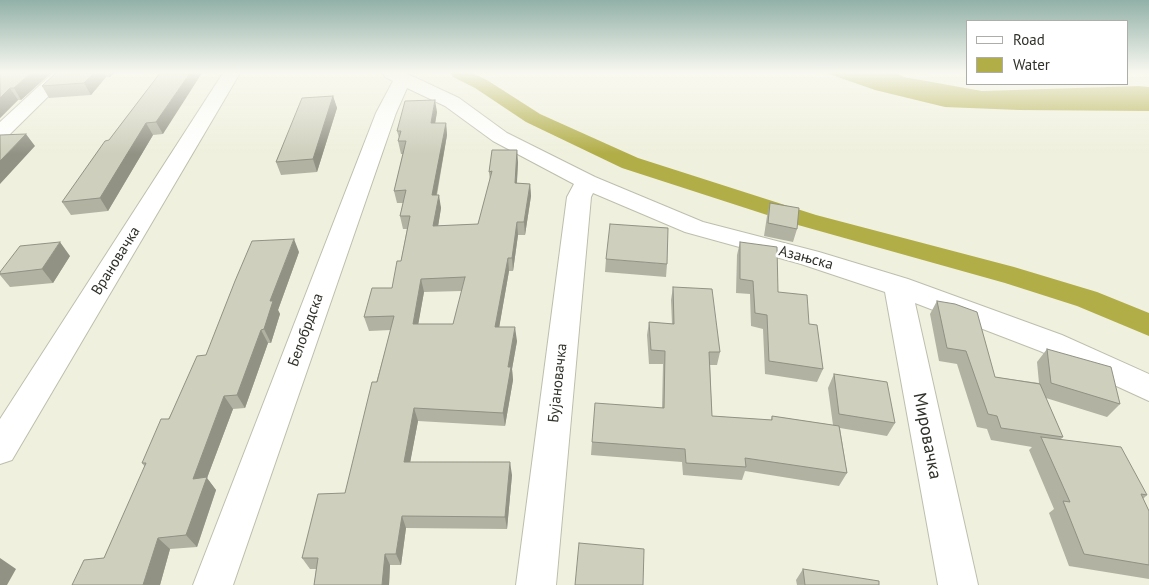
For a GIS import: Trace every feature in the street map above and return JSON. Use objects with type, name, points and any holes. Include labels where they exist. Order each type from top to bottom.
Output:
[{"type":"street","points":[[0,133],[34,100]]},
{"type":"street","name":"Врановачка","points":[[0,449],[214,100]]},
{"type":"street","name":"Белобрдска","points":[[212,585],[392,100]]},
{"type":"street","name":"Азањска","points":[[449,100],[500,137],[587,182],[694,227],[810,258],[898,286],[1051,343],[1149,388]]},
{"type":"street","name":"Бујановачка","points":[[536,585],[579,196],[587,182]]},
{"type":"street","name":"Мировачка","points":[[898,286],[958,585]]},
{"type":"water","points":[[917,100],[1149,100],[1149,111],[1019,110],[945,107]]},
{"type":"building","points":[[139,100],[171,100],[156,122],[146,123],[100,198],[62,202],[105,141],[109,140]]},
{"type":"building","points":[[301,100],[332,100],[313,159],[276,162]]},
{"type":"building","points":[[435,100],[431,123],[446,123],[432,195],[439,195],[433,226],[478,224],[492,171],[489,172],[492,150],[517,150],[515,183],[530,184],[524,222],[517,222],[512,258],[508,258],[495,327],[515,327],[508,367],[511,367],[503,413],[414,408],[404,462],[510,462],[505,517],[402,516],[396,554],[385,554],[382,585],[314,585],[318,558],[302,558],[318,494],[345,493],[372,382],[377,382],[394,316],[364,317],[372,288],[392,288],[397,261],[401,261],[410,216],[400,216],[406,190],[394,191],[406,141],[398,141],[401,131],[397,131],[405,101]],"holes":[[[465,277],[453,324],[413,324],[421,279]]]},
{"type":"building","points":[[26,134],[0,161],[0,135]]},
{"type":"building","points":[[770,203],[799,208],[797,229],[768,223]]},
{"type":"building","points":[[610,224],[668,228],[667,264],[606,259]]},
{"type":"building","points":[[294,239],[270,301],[273,301],[264,329],[261,330],[237,395],[224,396],[193,479],[207,477],[186,535],[158,538],[143,585],[72,585],[84,560],[104,558],[146,463],[142,463],[161,419],[169,419],[197,356],[206,355],[252,241]]},
{"type":"building","points":[[60,242],[42,269],[0,274],[20,246]]},
{"type":"building","points":[[740,242],[777,247],[778,292],[807,295],[809,324],[817,325],[823,369],[769,361],[767,315],[755,313],[753,281],[740,279]]},
{"type":"building","points":[[673,287],[712,289],[720,352],[709,352],[712,416],[772,420],[772,416],[839,426],[847,473],[745,458],[746,467],[686,463],[685,449],[592,442],[595,403],[664,408],[665,351],[651,350],[649,322],[674,324]]},
{"type":"building","points":[[937,301],[955,304],[977,312],[995,377],[1040,384],[1063,437],[1001,428],[997,416],[988,414],[966,351],[947,348]]},
{"type":"building","points":[[1047,349],[1111,367],[1120,404],[1051,383]]},
{"type":"building","points":[[834,374],[887,382],[895,423],[839,414]]},
{"type":"building","points":[[1041,437],[1121,447],[1147,495],[1141,494],[1149,511],[1149,565],[1084,554],[1063,501],[1070,502]]},
{"type":"building","points":[[579,543],[644,549],[643,585],[575,585]]},
{"type":"building","points":[[803,569],[879,581],[879,585],[805,585]]},
{"type":"waterway","points":[[506,100],[533,118],[630,163],[807,220],[1014,276],[1087,299],[1149,325]]}]
